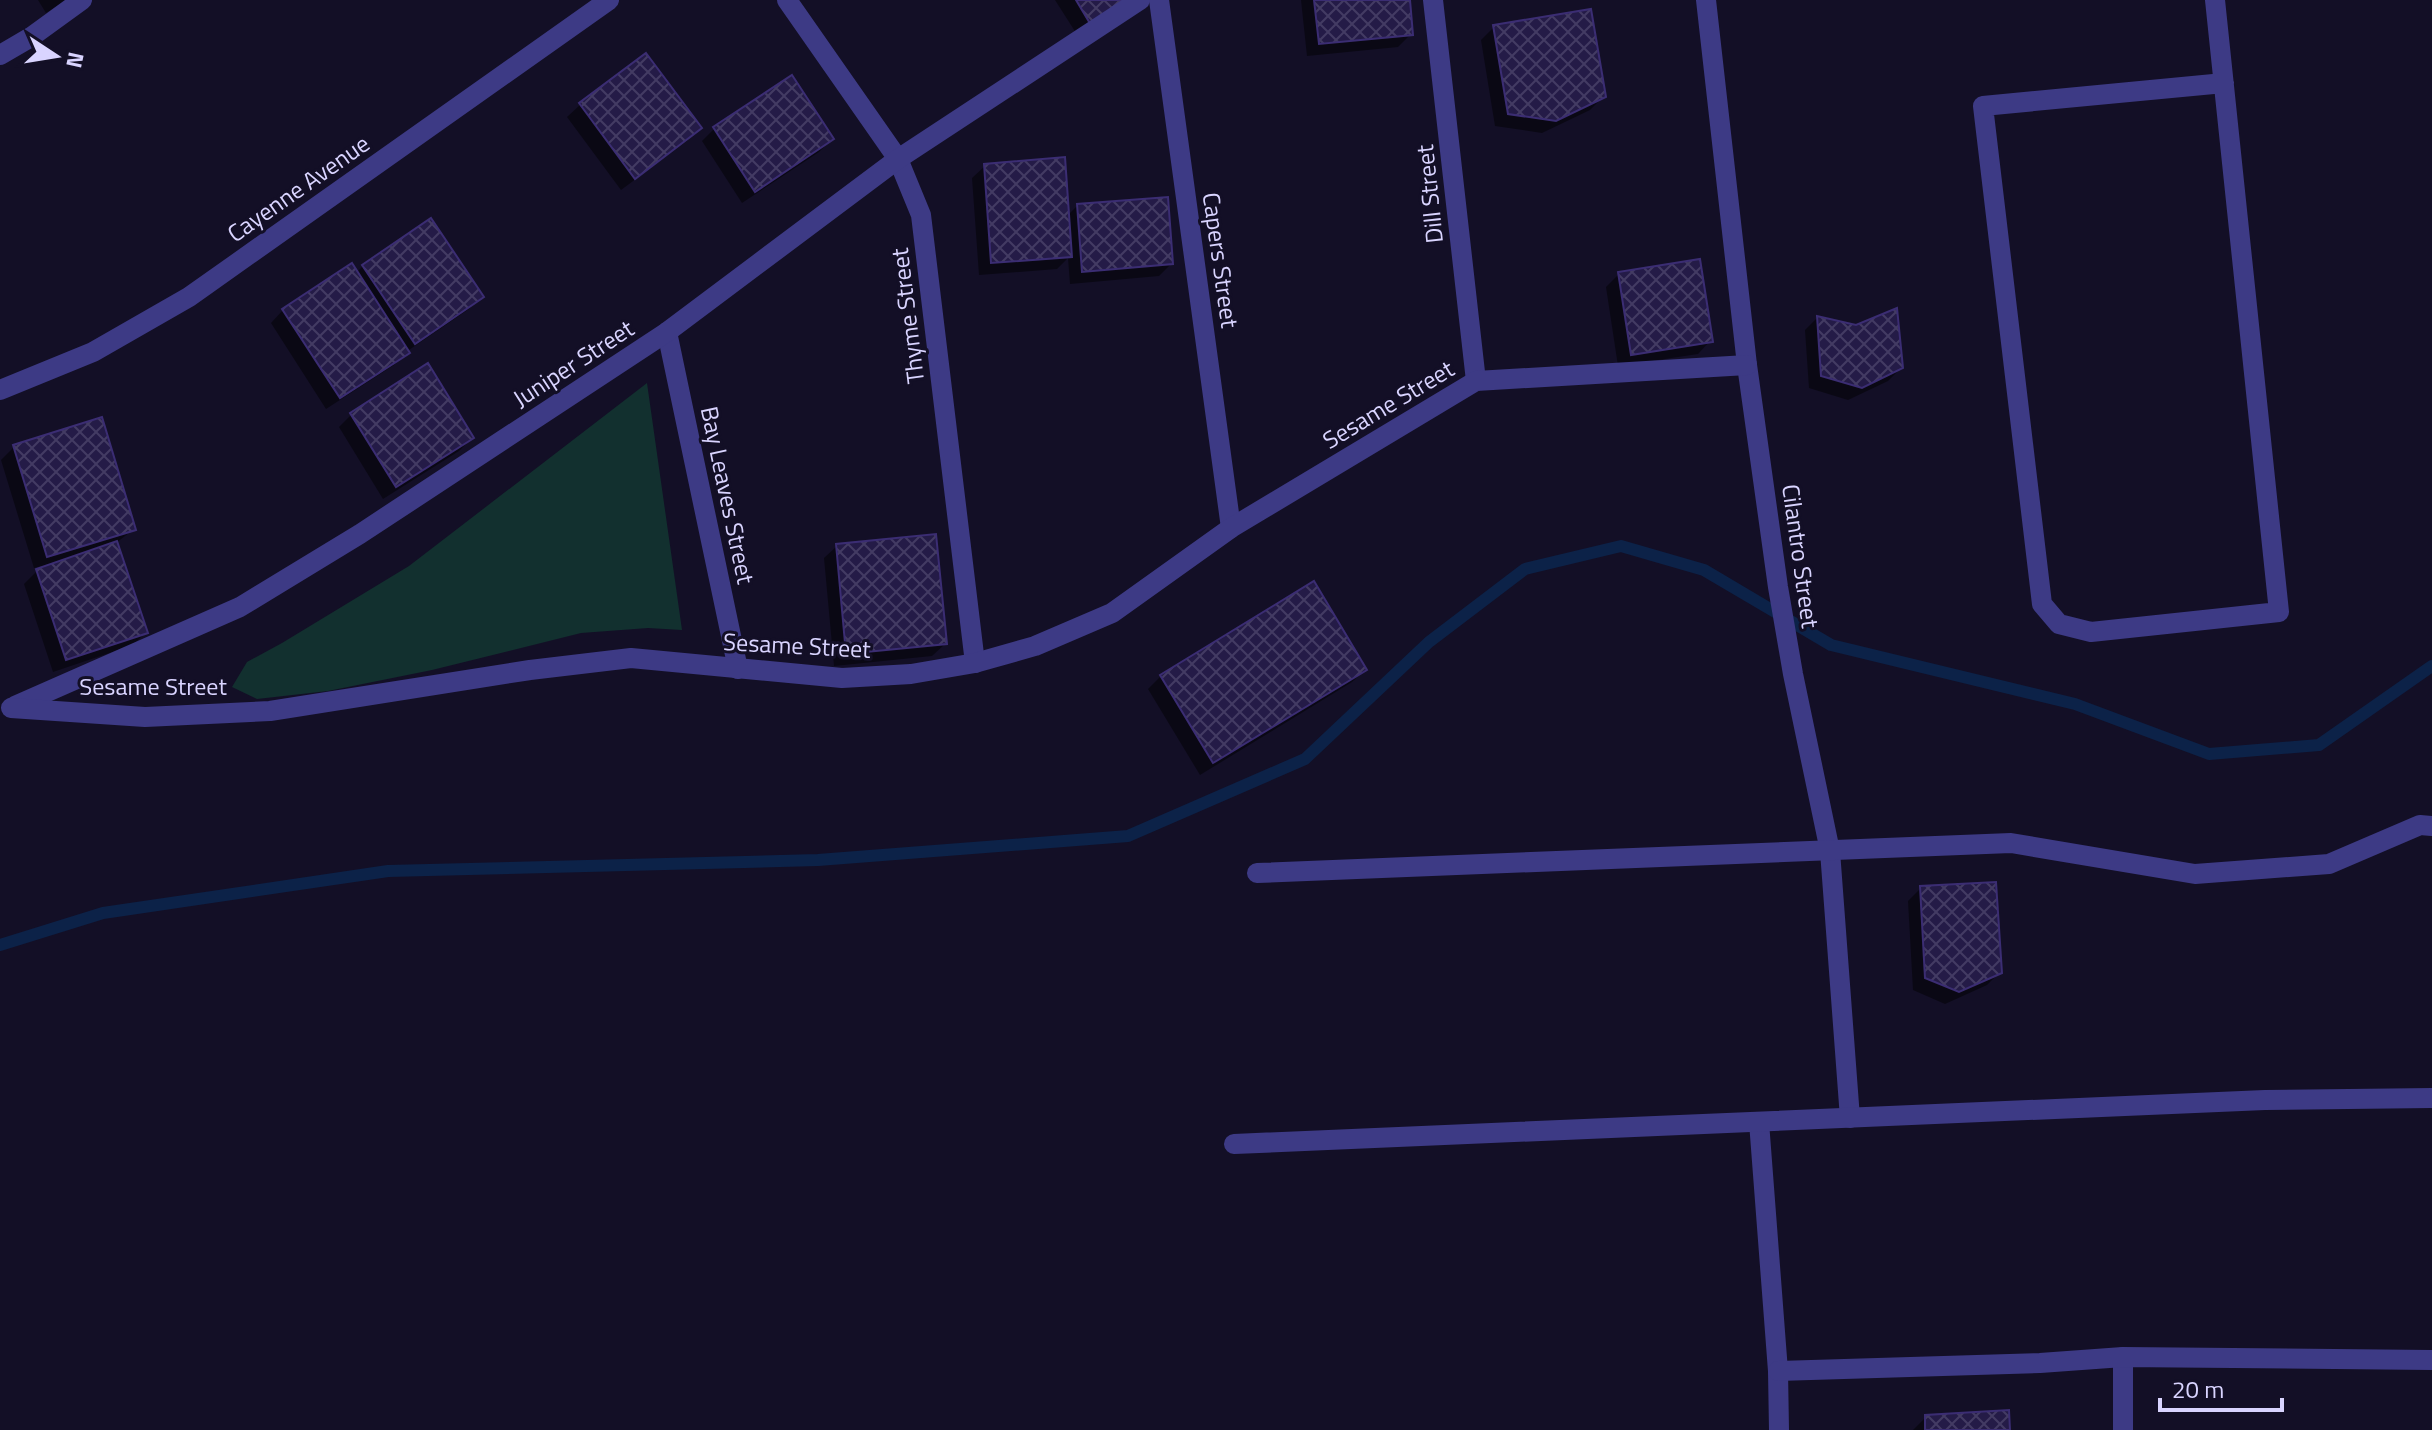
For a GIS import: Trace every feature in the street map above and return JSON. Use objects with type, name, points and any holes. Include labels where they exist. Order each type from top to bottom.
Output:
[{"type":"street","points":[[0,55],[82,0]]},
{"type":"street","name":"Cayenne Avenue","points":[[0,390],[93,352],[189,297],[609,0]]},
{"type":"street","name":"Thyme Street","points":[[787,0],[898,159],[921,215],[975,663]]},
{"type":"street","name":"Juniper Street","points":[[5,709],[240,607],[360,534],[667,332],[898,159],[1140,0]]},
{"type":"street","name":"Capers Street","points":[[1159,0],[1231,528]]},
{"type":"street","name":"Dill Street","points":[[1433,0],[1476,381]]},
{"type":"street","name":"Cilantro Street","points":[[1706,0],[1747,365],[1778,587],[1830,851],[1850,1118]]},
{"type":"street","points":[[2215,0],[2224,83],[2279,612],[2091,632],[2059,624],[2042,604],[1983,106],[2224,83]]},
{"type":"street","name":"Bay Leaves Street","points":[[667,332],[738,669]]},
{"type":"street","name":"Sesame Street","points":[[5,709],[145,717],[270,711],[530,670],[631,658],[842,678],[911,674],[975,663],[1035,646],[1112,613],[1231,528],[1476,381],[1747,365]]},
{"type":"street","points":[[1257,873],[2011,843],[2195,874],[2329,864],[2428,821]]},
{"type":"street","points":[[1234,1144],[2265,1100],[2432,1098]]},
{"type":"street","points":[[1759,1122],[1778,1371],[1779,1430]]},
{"type":"street","points":[[1778,1371],[2040,1363],[2123,1357],[2432,1360]]},
{"type":"street","points":[[2123,1357],[2123,1430]]},
{"type":"green space","points":[[647,383],[682,630],[648,628],[581,633],[432,670],[328,691],[257,699],[232,687],[247,662],[409,566]]},
{"type":"building","points":[[1076,0],[1130,0],[1091,25]]},
{"type":"building","points":[[1314,0],[1410,0],[1413,35],[1319,44]]},
{"type":"building","points":[[1591,9],[1606,97],[1556,121],[1508,114],[1493,25]]},
{"type":"building","points":[[646,53],[702,128],[635,179],[579,103]]},
{"type":"building","points":[[792,75],[834,139],[755,192],[713,127]]},
{"type":"building","points":[[1065,157],[1072,257],[991,263],[984,164]]},
{"type":"building","points":[[1168,197],[1173,264],[1082,272],[1077,204]]},
{"type":"building","points":[[431,218],[484,297],[415,344],[362,265]]},
{"type":"building","points":[[1700,259],[1713,342],[1631,355],[1618,272]]},
{"type":"building","points":[[352,263],[410,353],[340,398],[282,309]]},
{"type":"building","points":[[1897,308],[1903,368],[1862,388],[1821,376],[1817,316],[1856,325]]},
{"type":"building","points":[[428,363],[474,438],[396,487],[350,413]]},
{"type":"building","points":[[102,417],[136,530],[47,557],[13,445]]},
{"type":"building","points":[[936,534],[947,644],[846,654],[836,544]]},
{"type":"building","points":[[117,541],[148,633],[66,660],[36,569]]},
{"type":"building","points":[[1314,581],[1367,670],[1213,763],[1160,675]]},
{"type":"building","points":[[1996,882],[2002,973],[1959,992],[1925,978],[1920,886]]},
{"type":"building","points":[[2009,1410],[2010,1430],[1925,1430],[1925,1415]]},
{"type":"waterway","points":[[0,945],[103,913],[388,871],[818,860],[1128,836],[1305,759],[1429,642],[1525,569],[1621,546],[1704,570],[1831,645],[2075,704],[2209,754],[2319,745],[2432,666]]}]
